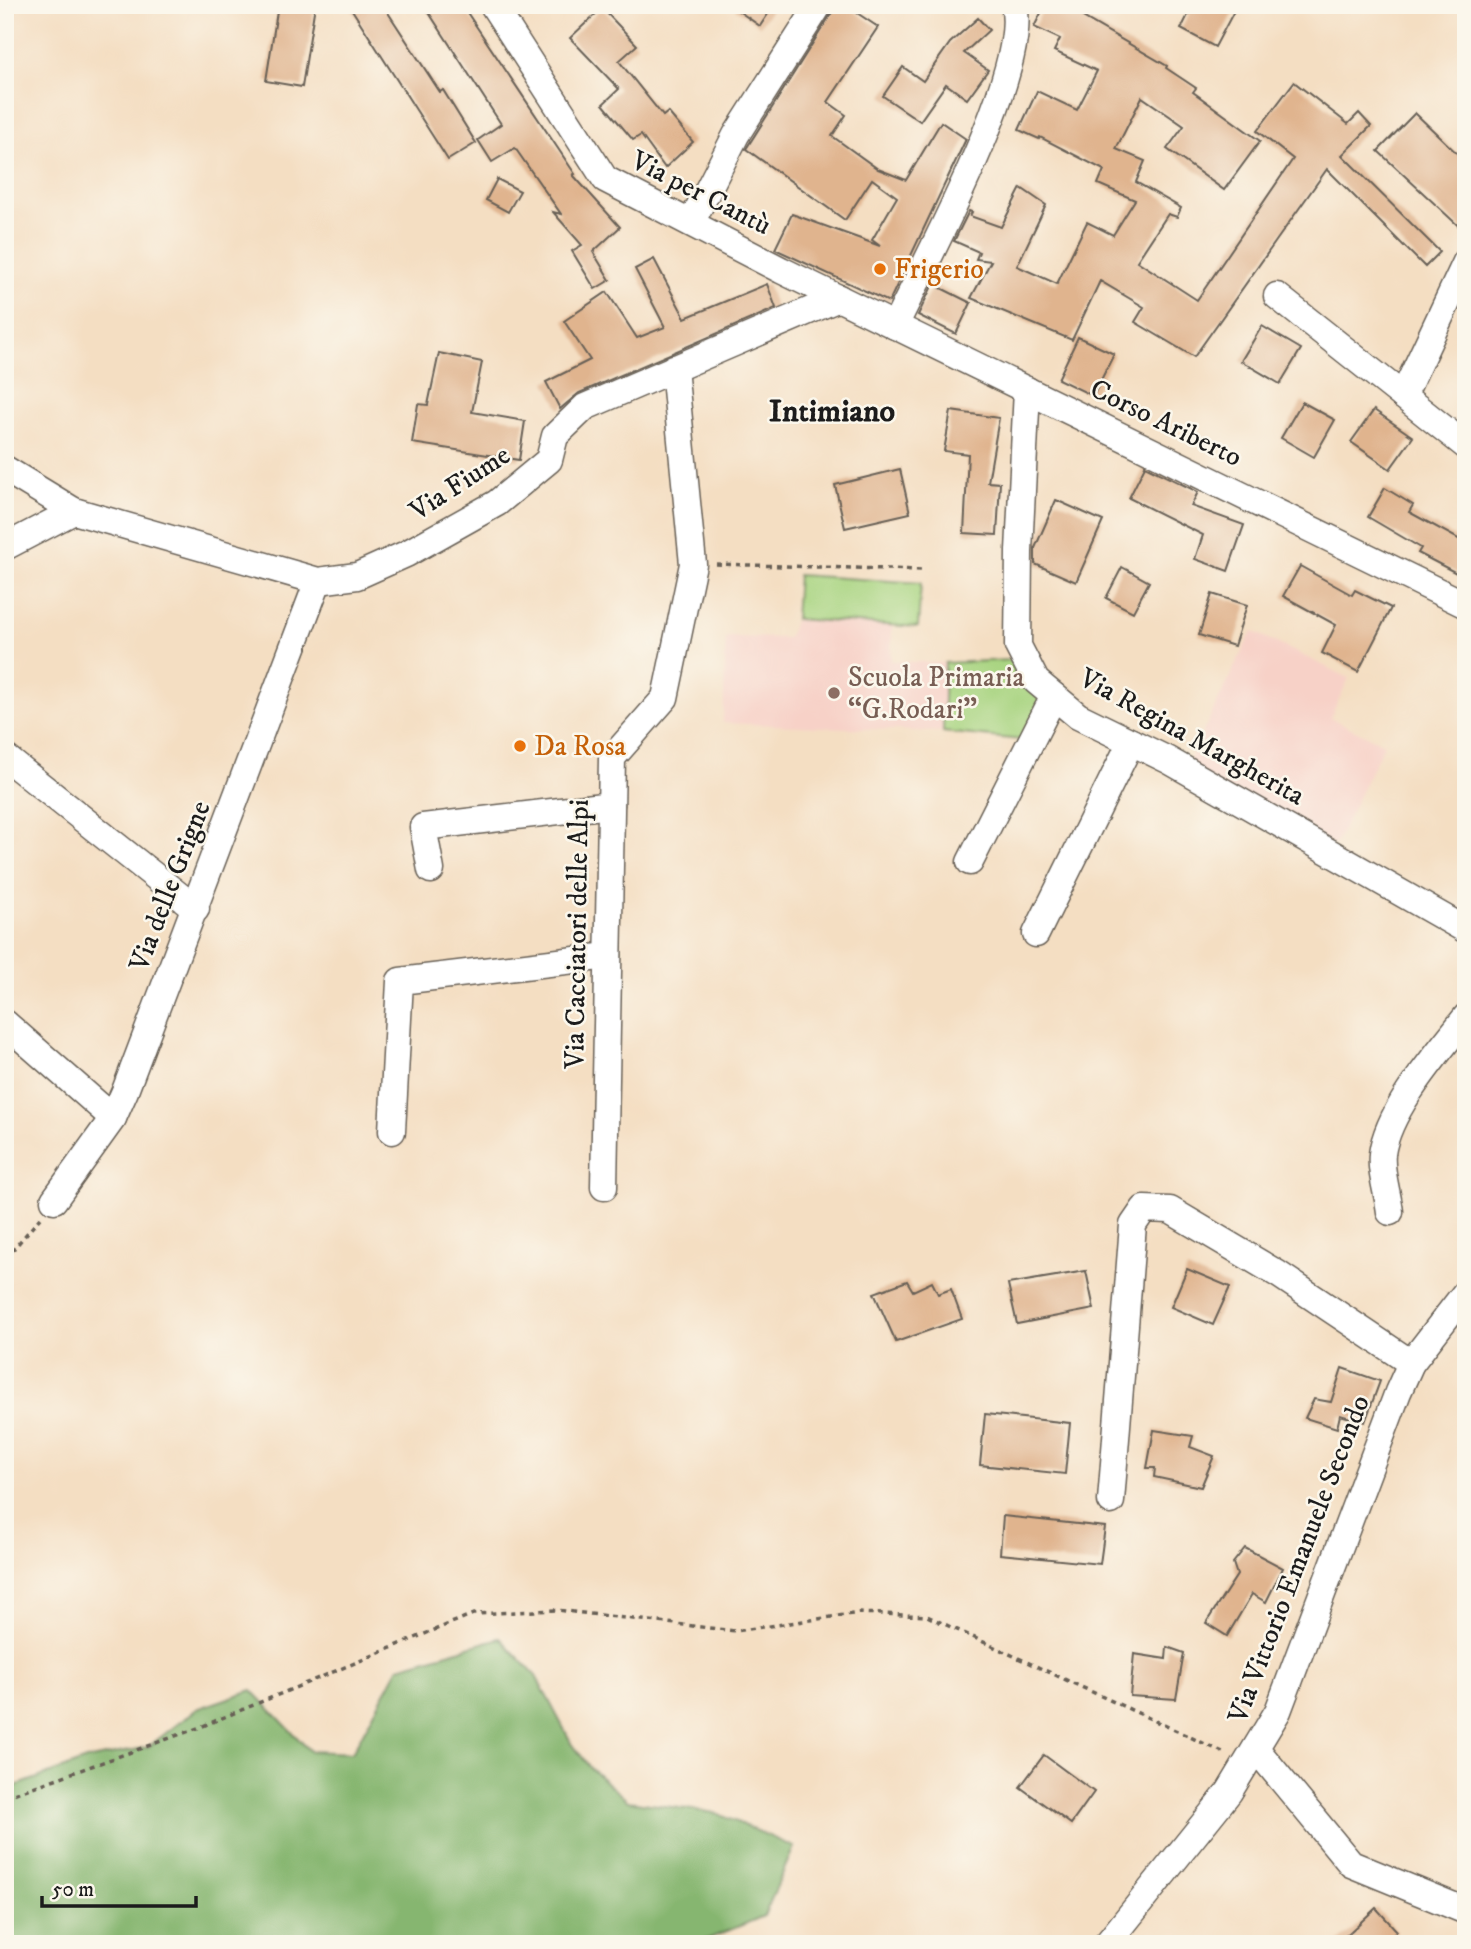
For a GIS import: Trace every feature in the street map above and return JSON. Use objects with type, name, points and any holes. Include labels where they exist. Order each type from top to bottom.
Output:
[{"type":"street","name":"Via per Cantù","points":[[493,5],[605,178],[839,298]]},
{"type":"street","points":[[691,223],[736,135],[819,5]]},
{"type":"street","points":[[895,326],[990,122],[1013,53],[1018,19],[1014,5]]},
{"type":"street","points":[[1402,396],[1466,261]]},
{"type":"street","points":[[1277,296],[1466,446]]},
{"type":"street","name":"Corso Ariberto","points":[[839,298],[1466,605]]},
{"type":"street","name":"Via Fiume","points":[[5,469],[74,510],[318,580],[357,576],[406,554],[497,503],[549,460],[555,436],[585,407],[839,298]]},
{"type":"street","name":"Via Cacciatori delle Alpi","points":[[604,1187],[612,758],[664,698],[693,564],[674,369]]},
{"type":"street","name":"Via Regina Margherita","points":[[1027,390],[1019,551],[1018,646],[1036,681],[1078,716],[1279,821],[1466,930]]},
{"type":"street","points":[[5,547],[74,510]]},
{"type":"street","name":"Via delle Grigne","points":[[54,1200],[113,1118],[196,909],[318,580]]},
{"type":"street","points":[[970,862],[1054,696]]},
{"type":"street","points":[[1035,934],[1131,742]]},
{"type":"street","points":[[5,757],[196,909]]},
{"type":"street","points":[[430,870],[423,827],[611,805]]},
{"type":"street","points":[[392,1131],[400,981],[608,956]]},
{"type":"street","points":[[1390,1212],[1382,1157],[1387,1130],[1434,1057],[1466,1017]]},
{"type":"street","points":[[5,1023],[113,1118]]},
{"type":"street","points":[[1111,1501],[1133,1225],[1144,1209],[1170,1210],[1278,1274],[1411,1363]]},
{"type":"street","name":"Via Vittorio Emanuele Secondo","points":[[1107,1944],[1229,1792],[1252,1757],[1283,1699],[1411,1363],[1466,1293]]},
{"type":"street","points":[[1252,1757],[1351,1864],[1466,1911]]},
{"type":"path","points":[[693,564],[921,570]]},
{"type":"path","points":[[5,1259],[54,1200]]},
{"type":"path","points":[[5,1797],[198,1728],[473,1614],[556,1610],[736,1631],[859,1613],[928,1616],[1252,1757]]},
{"type":"shaded area","name":"Scuola Primaria “G.Rodari”","points":[[795,619],[892,624],[891,661],[945,663],[943,732],[723,723],[726,637],[788,638]]},
{"type":"shaded area","points":[[1252,631],[1349,678],[1330,718],[1384,744],[1335,845],[1184,771]]},
{"type":"green space","points":[[798,575],[921,583],[918,627],[795,619]]},
{"type":"green space","points":[[1011,660],[1054,696],[1031,741],[943,732],[945,663]]},
{"type":"green space","points":[[500,1638],[536,1676],[571,1742],[591,1769],[628,1801],[716,1813],[794,1847],[764,1916],[696,1944],[5,1944],[5,1790],[86,1760],[148,1747],[197,1709],[252,1690],[310,1751],[352,1753],[399,1667]]},
{"type":"building","points":[[278,5],[315,5],[302,87],[266,81]]},
{"type":"building","points":[[349,5],[383,5],[440,92],[443,90],[476,143],[448,160]]},
{"type":"building","points":[[424,5],[462,5],[575,174],[573,175],[620,227],[593,252],[610,280],[595,289],[572,251],[582,245],[553,212],[561,214],[515,148],[492,162],[478,140],[501,124]]},
{"type":"building","points":[[730,5],[774,5],[760,26]]},
{"type":"building","points":[[1045,5],[1075,5],[1086,10],[1083,17],[1167,66],[1166,68],[1196,88],[1193,92],[1260,141],[1224,190],[1167,149],[1184,126],[1142,97],[1116,149],[1145,161],[1136,182],[1181,208],[1177,217],[1168,214],[1137,261],[1197,300],[1293,159],[1257,131],[1294,82],[1348,124],[1359,113],[1371,126],[1342,155],[1440,252],[1425,267],[1327,169],[1194,357],[1135,322],[1144,307],[1100,281],[1072,340],[971,298],[991,261],[976,259],[979,252],[954,241],[969,211],[972,212],[970,216],[1001,227],[1021,188],[1046,205],[1017,266],[1057,284],[1087,222],[1113,235],[1135,200],[1098,184],[1104,170],[1040,137],[1039,139],[1019,130],[1037,91],[1077,110],[1097,71],[1054,51],[1060,39],[1034,27]]},
{"type":"building","points":[[1193,5],[1223,5],[1234,11],[1215,47],[1181,29]]},
{"type":"building","points":[[848,7],[878,27],[828,102],[846,115],[832,136],[878,169],[906,180],[941,122],[966,139],[889,302],[775,249],[792,214],[880,246],[872,240],[897,197],[872,179],[845,220],[746,149],[833,11]]},
{"type":"building","points":[[602,8],[637,45],[619,61],[663,116],[668,112],[693,142],[665,168],[641,135],[633,140],[603,104],[619,89],[570,38]]},
{"type":"building","points":[[978,18],[989,30],[964,53],[988,70],[967,99],[946,84],[920,121],[883,96],[903,67],[923,81],[950,43]]},
{"type":"building","points":[[1415,113],[1466,162],[1466,233],[1378,151]]},
{"type":"building","points":[[497,179],[520,191],[508,212],[486,200]]},
{"type":"building","points":[[654,259],[685,318],[767,284],[776,308],[579,393],[560,409],[546,382],[590,360],[564,321],[607,292],[637,338],[665,327],[635,269]]},
{"type":"building","points":[[933,284],[971,303],[956,334],[918,315]]},
{"type":"building","points":[[1262,326],[1301,349],[1280,384],[1241,361]]},
{"type":"building","points":[[1078,337],[1114,354],[1093,396],[1058,379]]},
{"type":"building","points":[[439,353],[482,362],[472,412],[525,421],[519,460],[412,443],[418,404],[428,405]]},
{"type":"building","points":[[1302,402],[1335,420],[1314,457],[1281,438]]},
{"type":"building","points":[[1374,410],[1413,437],[1390,469],[1351,442]]},
{"type":"building","points":[[951,411],[999,418],[988,482],[1000,483],[997,535],[964,533],[968,454],[944,451]]},
{"type":"building","points":[[1145,466],[1198,492],[1191,506],[1244,525],[1228,571],[1195,559],[1203,535],[1129,498]]},
{"type":"building","points":[[900,469],[910,513],[845,528],[835,485]]},
{"type":"building","points":[[1385,488],[1413,505],[1409,512],[1466,543],[1466,578],[1418,553],[1421,548],[1368,517]]},
{"type":"building","points":[[1056,500],[1103,521],[1076,582],[1035,564],[1035,548]]},
{"type":"building","points":[[1300,566],[1352,595],[1355,590],[1391,608],[1358,672],[1322,653],[1336,625],[1283,596]]},
{"type":"building","points":[[1122,567],[1149,582],[1133,612],[1106,598]]},
{"type":"building","points":[[1212,594],[1247,605],[1234,646],[1199,635]]},
{"type":"building","points":[[1187,1269],[1230,1287],[1213,1325],[1171,1307]]},
{"type":"building","points":[[1086,1271],[1094,1309],[1017,1324],[1008,1284]]},
{"type":"building","points":[[907,1281],[913,1291],[932,1282],[938,1294],[951,1289],[962,1319],[896,1342],[874,1293]]},
{"type":"building","points":[[1342,1368],[1380,1381],[1365,1422],[1340,1415],[1337,1428],[1305,1418],[1314,1399],[1331,1402]]},
{"type":"building","points":[[985,1414],[1070,1423],[1065,1474],[980,1465]]},
{"type":"building","points":[[1154,1430],[1193,1436],[1190,1447],[1214,1456],[1201,1487],[1154,1477],[1155,1468],[1147,1468]]},
{"type":"building","points":[[1003,1516],[1105,1527],[1100,1564],[1000,1554]]},
{"type":"building","points":[[1245,1548],[1283,1568],[1266,1602],[1252,1594],[1227,1636],[1206,1623],[1237,1575],[1233,1563]]},
{"type":"building","points":[[1167,1647],[1184,1653],[1176,1699],[1130,1696],[1134,1654],[1166,1659]]},
{"type":"building","points":[[1044,1755],[1094,1792],[1071,1824],[1020,1787]]},
{"type":"building","points":[[1376,1908],[1397,1931],[1383,1944],[1337,1944]]},
{"type":"place","name":"Frigerio","points":[[880,269]]},
{"type":"place","name":"Scuola Primaria “G.Rodari”","points":[[834,693]]},
{"type":"place","name":"Da Rosa","points":[[520,746]]},
{"type":"district","name":"Intimiano","points":[[832,412]]}]
